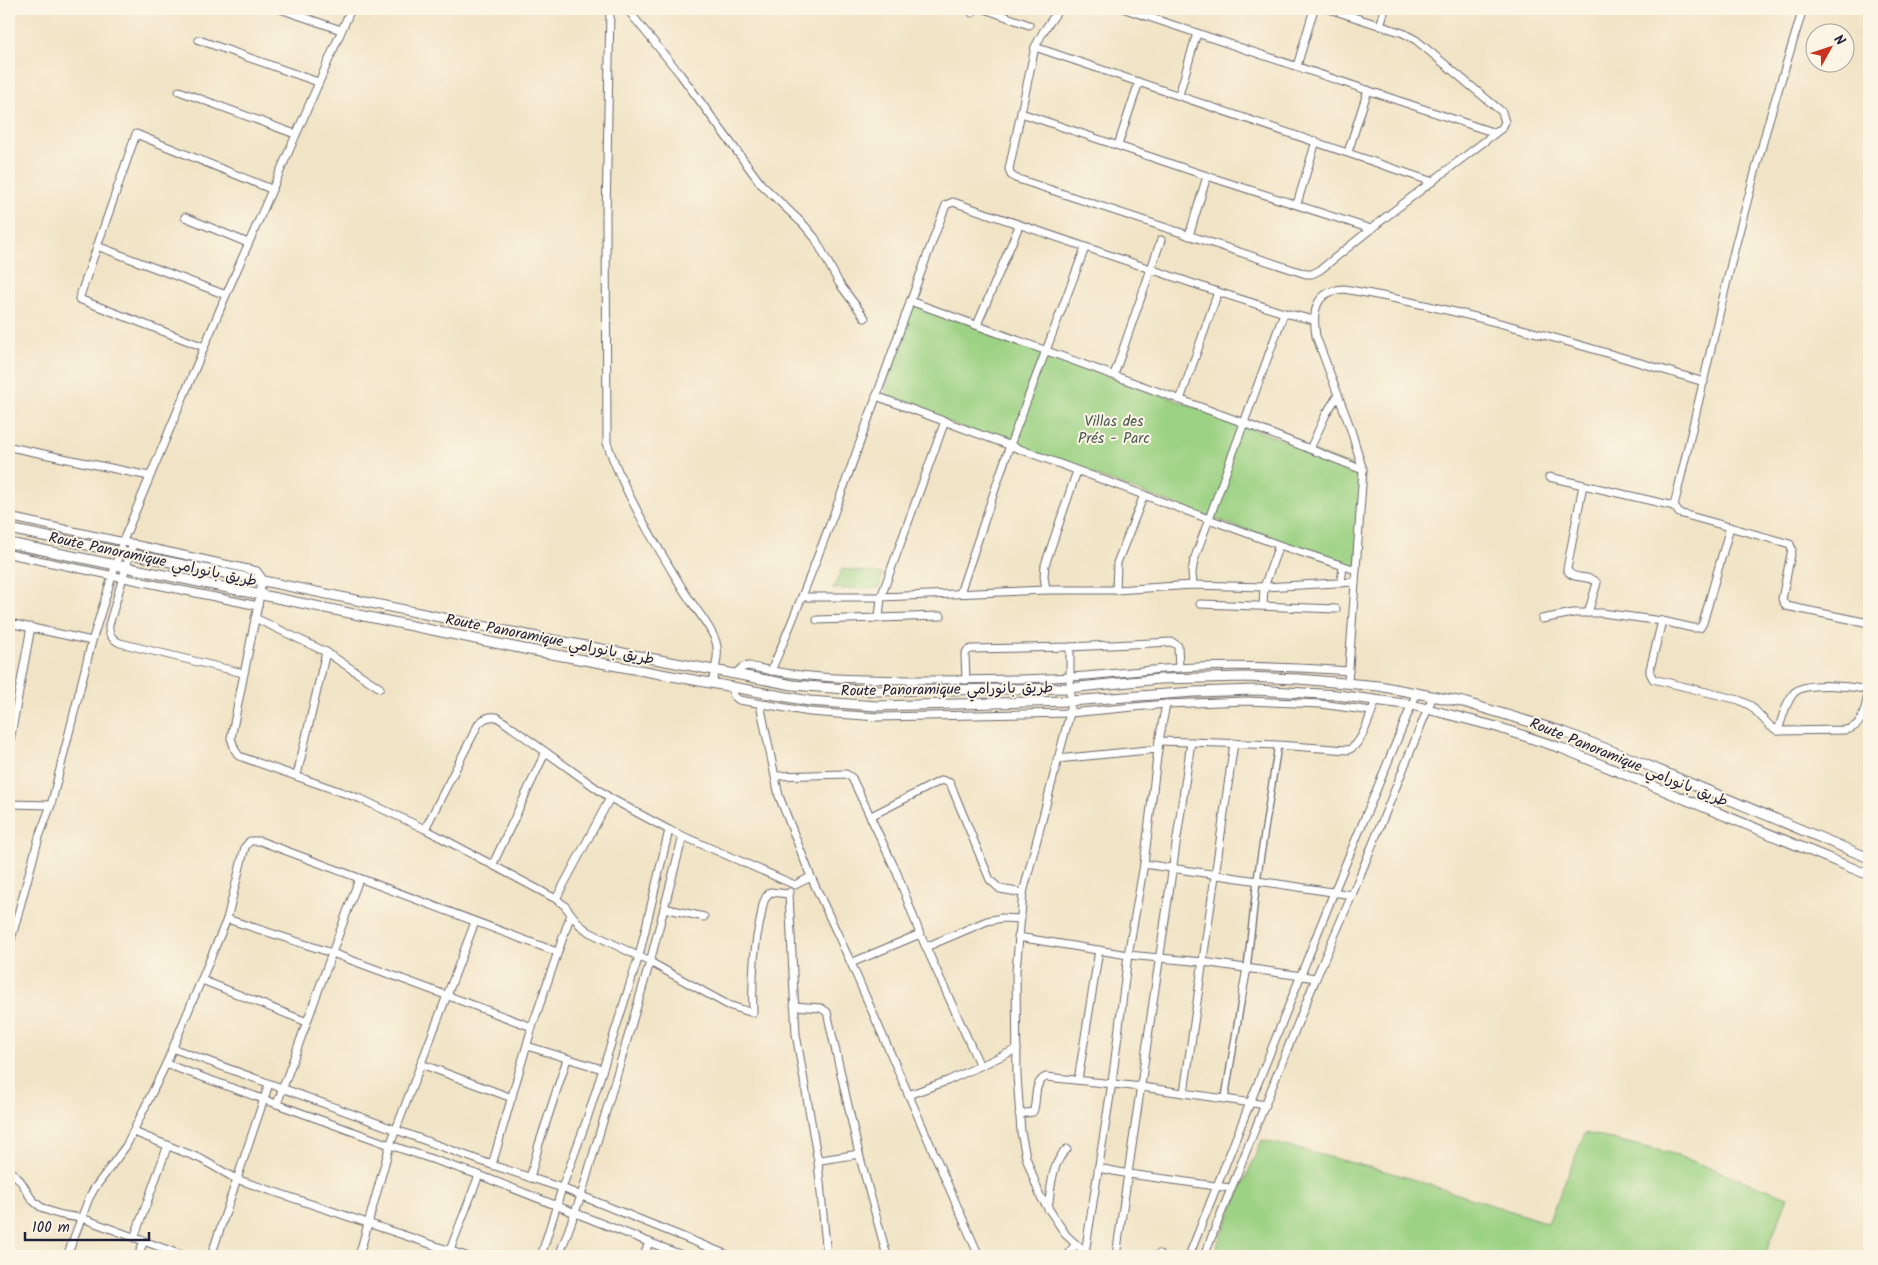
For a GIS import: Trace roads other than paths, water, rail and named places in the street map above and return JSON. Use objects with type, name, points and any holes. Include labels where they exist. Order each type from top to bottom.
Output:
[{"type":"street","points":[[280,9],[342,30]]},
{"type":"street","points":[[9,948],[10,936],[39,837],[51,805],[92,642],[123,541],[271,189],[351,9]]},
{"type":"street","points":[[610,9],[606,216],[606,442],[621,482],[684,591],[715,639],[717,652],[712,684]]},
{"type":"street","points":[[627,9],[680,74],[761,184],[815,238],[839,283],[865,318]]},
{"type":"street","points":[[985,9],[1029,25]]},
{"type":"street","points":[[1060,9],[1043,32],[1035,48],[1009,169],[1012,177],[1309,274],[1320,270],[1502,128],[1505,122],[1502,112],[1416,40],[1403,33],[1329,9]]},
{"type":"street","points":[[1125,9],[1495,133]]},
{"type":"street","points":[[1296,66],[1314,9]]},
{"type":"street","points":[[1380,26],[1386,9]]},
{"type":"street","points":[[1674,506],[1735,246],[1772,113],[1804,9]]},
{"type":"street","points":[[1179,95],[1196,32]]},
{"type":"street","points":[[199,40],[318,82]]},
{"type":"street","points":[[1035,48],[1433,182]]},
{"type":"street","points":[[1118,145],[1138,82]]},
{"type":"street","points":[[1348,152],[1368,90]]},
{"type":"street","points":[[179,91],[295,134]]},
{"type":"street","points":[[1021,113],[1371,229]]},
{"type":"street","points":[[204,347],[78,299],[136,134],[271,189]]},
{"type":"street","points":[[1297,204],[1316,142]]},
{"type":"street","points":[[1189,236],[1207,176]]},
{"type":"street","points":[[772,671],[803,597],[946,205],[953,202],[1019,226],[1218,292],[1284,313],[1314,320]]},
{"type":"street","points":[[185,217],[248,243]]},
{"type":"street","points":[[977,325],[1019,226]]},
{"type":"street","points":[[1114,375],[1162,240]]},
{"type":"street","points":[[97,246],[226,295]]},
{"type":"street","points":[[960,593],[1010,445],[1085,248]]},
{"type":"street","points":[[1348,682],[1363,470],[1350,427],[1316,336],[1315,311],[1328,291],[1344,289],[1455,312],[1538,333],[1704,382]]},
{"type":"street","points":[[1180,400],[1218,292]]},
{"type":"street","points":[[910,301],[1114,375],[1363,470]]},
{"type":"street","points":[[1193,585],[1194,560],[1284,313]]},
{"type":"street","points":[[1310,449],[1326,414],[1338,395]]},
{"type":"street","points":[[876,396],[1279,545],[1356,570]]},
{"type":"street","points":[[878,618],[881,597],[945,421]]},
{"type":"street","points":[[10,447],[149,476]]},
{"type":"street","points":[[1046,590],[1045,565],[1077,471]]},
{"type":"street","points":[[1549,477],[1674,506],[1679,513],[1790,544],[1792,549],[1782,599],[1786,606],[1869,623]]},
{"type":"street","points":[[1583,485],[1567,569],[1572,576],[1594,580],[1598,583],[1588,612]]},
{"type":"street","points":[[1116,590],[1117,563],[1144,495]]},
{"type":"street","points":[[9,517],[252,568],[259,573],[262,581],[231,738],[235,750],[244,759],[297,775],[361,799],[425,829],[556,899],[589,932],[639,956],[728,1005],[752,1013],[757,932],[762,906],[765,897],[770,892],[789,894]]},
{"type":"street","points":[[1542,619],[1588,612],[1662,621],[1694,628],[1702,626],[1730,527]]},
{"type":"street","name":"Route Panoramique طريق بانورامي","points":[[9,528],[518,633],[792,685],[854,691],[1069,688],[1220,677],[1290,678],[1348,682],[1417,692],[1463,702],[1531,721],[1597,745],[1869,858]]},
{"type":"street","name":"Route Panoramique طريق بانورامي","points":[[9,542],[524,650],[809,701],[854,705],[1070,701],[1225,690],[1312,693],[1376,700],[1429,709],[1497,726],[1585,756],[1869,875]]},
{"type":"street","points":[[133,543],[108,631],[114,640],[244,673]]},
{"type":"street","points":[[1263,606],[1264,588],[1279,545]]},
{"type":"street","points":[[9,554],[258,606]]},
{"type":"street","points":[[1341,582],[1343,566]]},
{"type":"street","points":[[803,597],[881,597],[1046,590],[1116,590],[1193,585],[1264,588],[1354,582]]},
{"type":"street","points":[[1200,604],[1336,609]]},
{"type":"street","points":[[817,620],[941,616]]},
{"type":"street","points":[[255,618],[326,652],[380,688]]},
{"type":"street","points":[[1662,621],[1650,669],[1653,679],[1739,700],[1751,706],[1770,726],[1778,730],[1845,730],[1854,727],[1862,718],[1869,690],[1835,685],[1798,689],[1789,700],[1778,730]]},
{"type":"street","points":[[9,623],[92,642]]},
{"type":"street","points":[[9,746],[31,627]]},
{"type":"street","points":[[966,680],[965,655],[968,649],[1172,642],[1178,646],[1179,668]]},
{"type":"street","points":[[1070,647],[1070,713],[1023,893],[1016,971],[1017,1049],[1019,1114],[1028,1164],[1040,1196],[1057,1224],[1075,1245],[1087,1255]]},
{"type":"street","points":[[297,775],[326,652]]},
{"type":"street","points":[[735,674],[746,666],[809,677],[836,679],[966,680],[1069,677],[1179,668],[1285,667],[1350,671]]},
{"type":"street","points":[[731,687],[736,699],[810,712],[863,716],[1070,713],[1166,704],[1271,701],[1322,704],[1372,711]]},
{"type":"street","points":[[1189,1256],[1300,975],[1417,692]]},
{"type":"street","points":[[1204,1256],[1230,1188],[1266,1105],[1316,978],[1433,696]]},
{"type":"street","points":[[1057,759],[1191,742],[1278,745],[1339,750],[1353,748],[1360,741],[1376,700]]},
{"type":"street","points":[[760,704],[779,796],[811,877],[851,963],[979,1256]]},
{"type":"street","points":[[1087,1255],[1128,955],[1144,864],[1158,745],[1166,704]]},
{"type":"street","points":[[425,829],[475,729],[484,719],[497,717],[610,798],[669,830],[795,885]]},
{"type":"street","points":[[1116,1256],[1191,742]]},
{"type":"street","points":[[1184,1093],[1234,743]]},
{"type":"street","points":[[1225,1098],[1247,968],[1257,880],[1278,745]]},
{"type":"street","points":[[493,864],[545,753]]},
{"type":"street","points":[[776,776],[850,776],[854,781],[897,873],[920,934],[980,1066]]},
{"type":"street","points":[[871,816],[942,780],[946,780],[950,783],[990,880],[1000,889],[1023,893]]},
{"type":"street","points":[[556,899],[610,798]]},
{"type":"street","points":[[9,804],[51,805]]},
{"type":"street","points":[[541,1256],[556,1205],[575,1155],[639,956],[669,830]]},
{"type":"street","points":[[569,1256],[560,1255],[580,1196],[650,962],[683,836]]},
{"type":"street","points":[[68,1256],[94,1189],[126,1146],[166,1064],[227,919],[244,847],[250,841],[260,842],[557,952]]},
{"type":"street","points":[[1144,864],[1352,895]]},
{"type":"street","points":[[811,877],[795,885],[789,894],[796,1034],[818,1162],[827,1256]]},
{"type":"street","points":[[277,1104],[359,879]]},
{"type":"street","points":[[664,908],[704,917]]},
{"type":"street","points":[[492,1165],[532,1027],[571,914]]},
{"type":"street","points":[[926,947],[987,921],[1002,918],[1021,919]]},
{"type":"street","points":[[227,919],[332,953],[532,1027]]},
{"type":"street","points":[[359,1256],[390,1145],[475,922]]},
{"type":"street","points":[[851,963],[920,934]]},
{"type":"street","points":[[1018,937],[1128,955],[1203,962],[1316,978]]},
{"type":"street","points":[[1078,1080],[1099,950]]},
{"type":"street","points":[[202,980],[307,1022]]},
{"type":"street","points":[[794,1006],[821,1008],[827,1012],[859,1154],[887,1256]]},
{"type":"street","points":[[527,1046],[602,1069]]},
{"type":"street","points":[[172,1048],[492,1165],[562,1188],[730,1256]]},
{"type":"street","points":[[908,1095],[1017,1049]]},
{"type":"street","points":[[530,1178],[539,1144],[567,1059]]},
{"type":"street","points":[[166,1064],[478,1175],[684,1256]]},
{"type":"street","points":[[421,1064],[512,1098]]},
{"type":"street","points":[[1019,1114],[1031,1113],[1034,1110],[1038,1085],[1046,1077],[1112,1083],[1266,1105]]},
{"type":"street","points":[[212,1256],[269,1084]]},
{"type":"street","points":[[134,1132],[201,1159],[236,1179],[466,1256]]},
{"type":"street","points":[[134,1238],[168,1145]]},
{"type":"street","points":[[1048,1209],[1056,1162],[1066,1149]]},
{"type":"street","points":[[818,1162],[859,1154]]},
{"type":"street","points":[[1098,1168],[1230,1188]]},
{"type":"street","points":[[9,1171],[17,1176],[31,1198],[45,1209],[66,1216],[82,1218],[184,1256]]},
{"type":"street","points":[[442,1256],[447,1249],[478,1175]]},
{"type":"street","points":[[138,1256],[144,1241]]},
{"type":"street","points":[[644,1256],[649,1242]]},
{"type":"street","points":[[1066,1256],[1075,1245]]},
{"type":"park label","name":"Villas des Prés - Parc","points":[[1114,430]]}]
